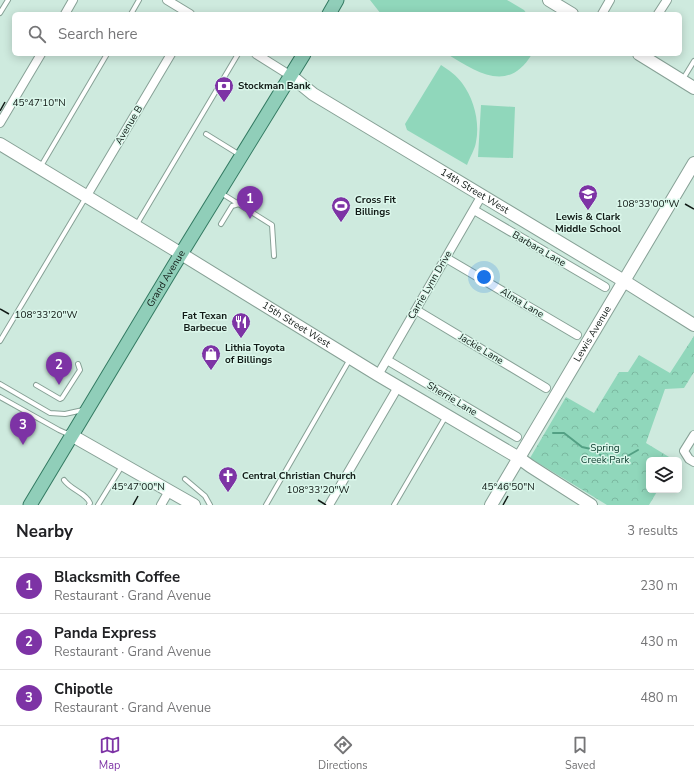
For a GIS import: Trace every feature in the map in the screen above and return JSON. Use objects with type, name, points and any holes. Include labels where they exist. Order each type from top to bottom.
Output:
[{"type":"main road","points":[[330,12],[338,0]]},
{"type":"main road","name":"Grand Avenue","points":[[30,505],[71,435],[303,56]]},
{"type":"street","points":[[66,12],[73,0]]},
{"type":"street","points":[[167,0],[187,12]]},
{"type":"street","points":[[603,12],[610,0]]},
{"type":"street","points":[[659,12],[667,0]]},
{"type":"street","points":[[557,3],[569,12]]},
{"type":"street","points":[[0,123],[40,56]]},
{"type":"street","name":"Avenue B","points":[[86,197],[170,56]]},
{"type":"street","name":"14th Street West","points":[[259,56],[291,76],[313,94],[624,281],[694,325]]},
{"type":"street","points":[[642,56],[694,88]]},
{"type":"street","name":"15th Street West","points":[[0,144],[378,375],[519,458],[591,505]]},
{"type":"street","name":"Lewis Avenue","points":[[491,505],[694,164]]},
{"type":"street","name":"Carrie Lynn Drive","points":[[378,375],[482,195]]},
{"type":"street","name":"Barbara Lane","points":[[474,210],[605,287]]},
{"type":"street","name":"Alma Lane","points":[[446,258],[577,335]]},
{"type":"street","name":"Jackie Lane","points":[[416,310],[546,388]]},
{"type":"street","name":"Sherrie Lane","points":[[387,360],[517,437]]},
{"type":"street","points":[[329,505],[398,387]]},
{"type":"street","points":[[71,435],[194,505]]},
{"type":"street","points":[[694,435],[684,451],[689,459],[694,462]]},
{"type":"street","points":[[161,505],[169,491]]},
{"type":"lane","points":[[0,13],[8,0]]},
{"type":"lane","points":[[132,12],[139,0]]},
{"type":"lane","points":[[39,168],[106,56]]},
{"type":"lane","points":[[136,226],[197,129],[237,56]]},
{"type":"lane","points":[[682,82],[694,61]]},
{"type":"lane","points":[[206,134],[242,156]]},
{"type":"lane","points":[[219,192],[272,225],[274,256]]},
{"type":"lane","points":[[0,341],[86,197]]},
{"type":"lane","points":[[222,224],[232,206],[240,204]]},
{"type":"lane","points":[[266,505],[351,358]]},
{"type":"lane","points":[[36,384],[60,399],[80,370],[78,364]]},
{"type":"lane","points":[[0,384],[50,413],[65,414],[87,409]]},
{"type":"lane","points":[[0,396],[58,430],[71,435]]},
{"type":"lane","points":[[394,505],[447,416]]},
{"type":"lane","points":[[98,505],[123,464]]},
{"type":"lane","points":[[185,479],[205,496],[210,505]]},
{"type":"lane","points":[[64,480],[68,486],[88,498],[90,503],[89,505]]},
{"type":"green space","points":[[370,0],[507,0],[526,12],[379,12]]},
{"type":"green space","points":[[451,56],[530,56],[523,66],[513,73],[502,76],[492,76],[470,67]]},
{"type":"green space","points":[[441,65],[458,78],[466,89],[473,103],[477,134],[474,150],[467,165],[407,130],[405,124]]},
{"type":"green space","points":[[481,105],[515,107],[513,158],[478,157]]},
{"type":"green space","name":"Spring Creek Park","points":[[694,336],[694,372],[684,388],[665,389],[646,443],[669,457],[646,457],[646,493],[656,493],[649,505],[607,505],[530,458],[566,397],[594,413],[619,372],[628,372],[639,355],[670,373]]},
{"type":"waterway","points":[[553,433],[564,433],[582,447],[591,449],[610,461],[624,458],[638,450]]},
{"type":"place","name":"Stockman Bank","points":[[224,103]]},
{"type":"place","name":"Lewis & Clark Middle School","points":[[588,211]]},
{"type":"place","name":"Blacksmith Coffee","points":[[250,219]]},
{"type":"place","name":"Cross Fit Billings","points":[[341,223]]},
{"type":"place","name":"Fat Texan Barbecue","points":[[241,339]]},
{"type":"place","name":"Lithia Toyota of Billings","points":[[211,371]]},
{"type":"place","name":"Panda Express","points":[[59,385]]},
{"type":"place","name":"Chipotle","points":[[23,445]]},
{"type":"place","name":"Central Christian Church","points":[[228,493]]}]
